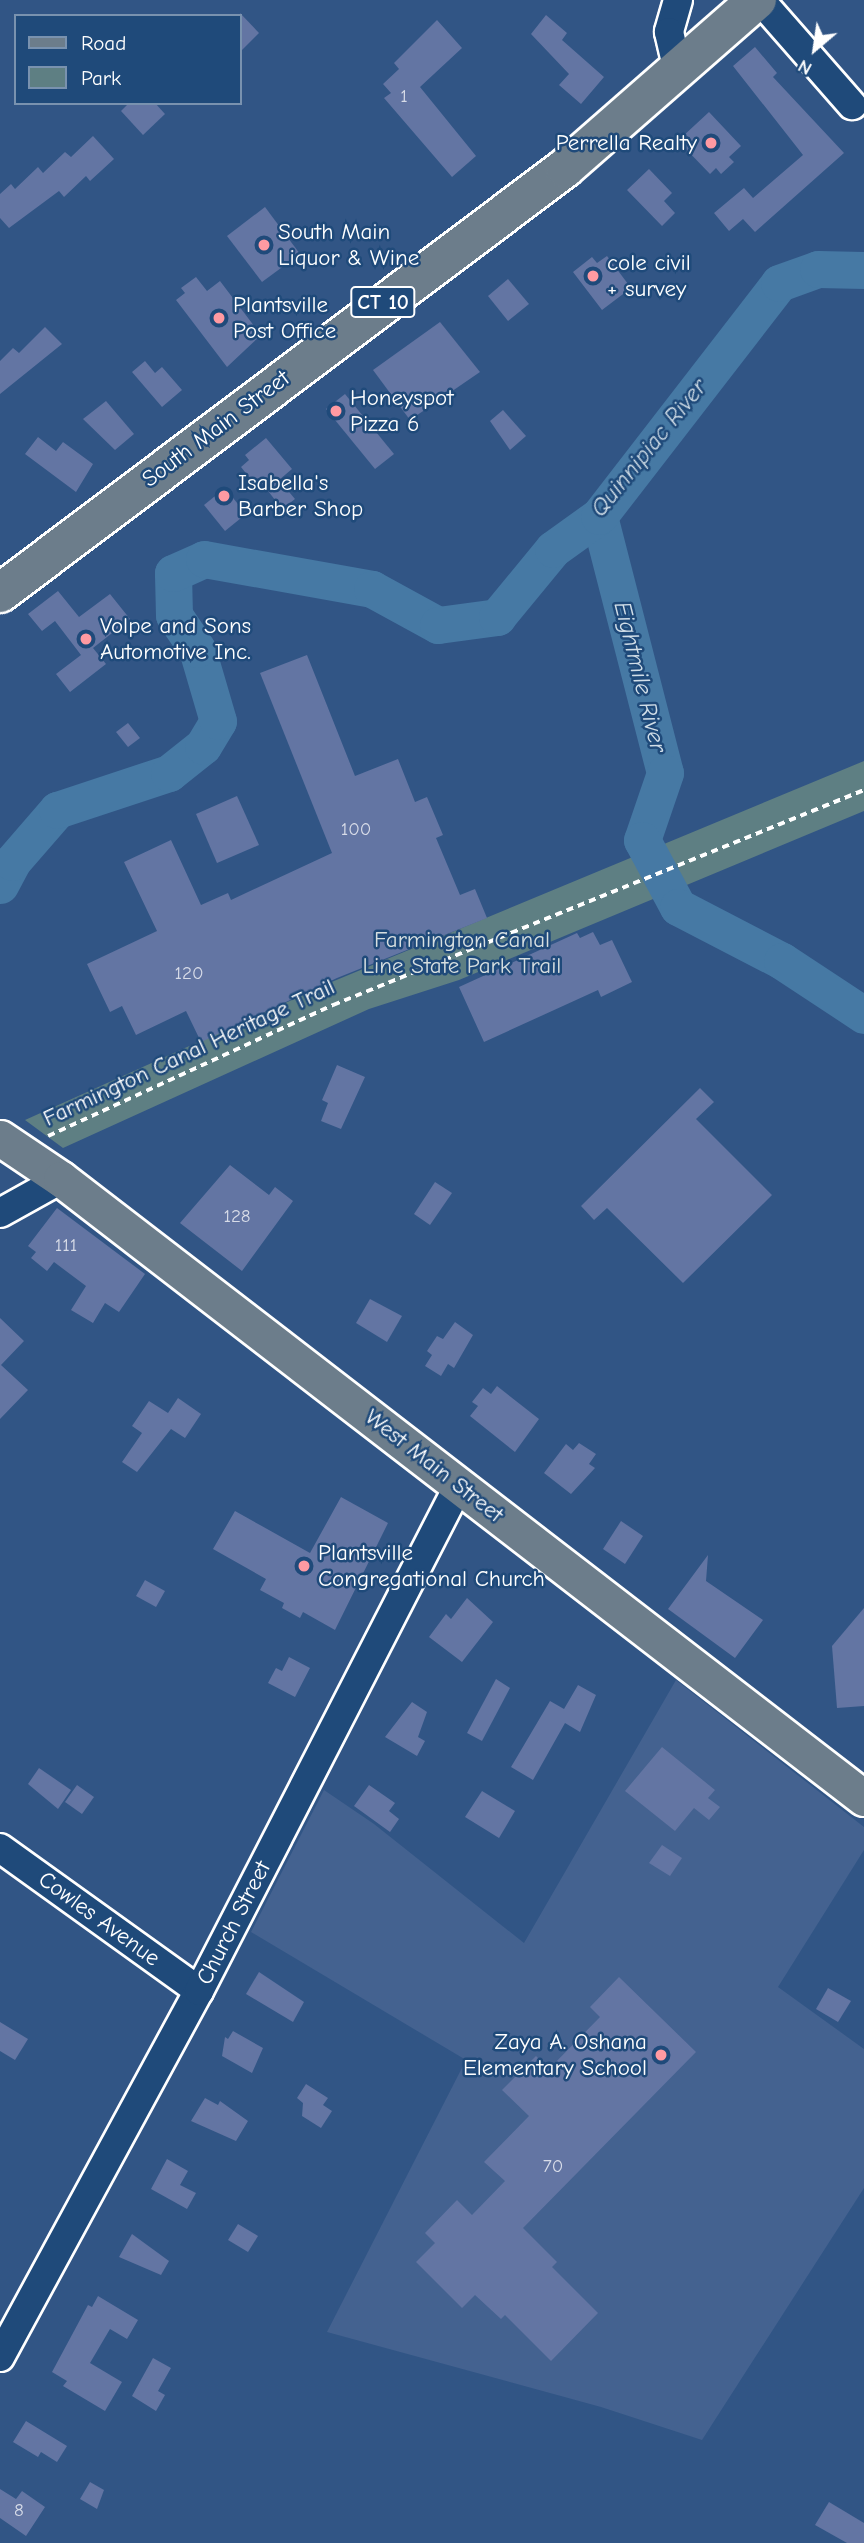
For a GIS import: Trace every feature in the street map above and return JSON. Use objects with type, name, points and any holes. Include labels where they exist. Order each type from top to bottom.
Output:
[{"type":"highway","name":"South Main Street","points":[[0,593],[565,168],[758,0]]},
{"type":"main road","name":"West Main Street","points":[[11,1145],[61,1179],[864,1798]]},
{"type":"street","points":[[678,0],[669,32],[678,71]]},
{"type":"street","points":[[758,0],[852,105]]},
{"type":"street","points":[[0,1213],[61,1179]]},
{"type":"street","name":"Church Street","points":[[0,2357],[199,1991],[459,1485]]},
{"type":"street","name":"Cowles Avenue","points":[[0,1848],[199,1991]]},
{"type":"path","name":"Farmington Canal Heritage Trail","points":[[11,1145],[67,1125],[219,1054],[864,790]]},
{"type":"shaded area","name":"Zaya A. Oshana Elementary School","points":[[676,1680],[864,1827],[864,1850],[778,1987],[864,2049],[864,2188],[702,2440],[601,2407],[327,2332],[466,2060],[251,1932],[324,1790],[374,1824],[524,1943]]},
{"type":"green space","name":"Farmington Canal Line State Park Trail","points":[[864,761],[864,811],[459,980],[369,1009],[63,1148],[25,1120],[334,981]]},
{"type":"building","points":[[242,15],[259,33],[242,50]]},
{"type":"building","points":[[546,15],[567,33],[562,40],[604,77],[581,104],[559,85],[569,74],[531,34]]},
{"type":"building","points":[[437,20],[462,48],[420,87],[476,156],[452,177],[384,98],[391,93],[383,84],[399,69],[394,63]]},
{"type":"building","points":[[755,47],[777,73],[773,77],[844,153],[755,232],[743,219],[729,231],[714,213],[744,188],[753,198],[803,155],[733,66]]},
{"type":"building","points":[[127,105],[157,105],[165,114],[143,135],[121,111]]},
{"type":"building","name":"Perrella Realty","points":[[709,112],[741,146],[729,157],[734,162],[721,174],[716,168],[710,174],[682,145],[686,141],[682,137]]},
{"type":"building","points":[[93,136],[114,159],[90,181],[86,176],[64,197],[59,191],[9,228],[0,218],[0,194],[11,184],[15,189],[38,167],[43,173],[65,152],[71,157]]},
{"type":"building","points":[[649,169],[672,193],[664,201],[675,213],[662,226],[627,190]]},
{"type":"building","name":"South Main Liquor & Wine","points":[[265,207],[300,254],[262,282],[227,236]]},
{"type":"building","points":[[607,256],[631,288],[602,310],[573,272],[592,257],[597,263]]},
{"type":"building","name":"Plantsville Post Office","points":[[196,277],[207,291],[220,281],[261,335],[227,367],[176,300],[185,293],[181,288]]},
{"type":"building","points":[[508,279],[529,304],[508,321],[488,296]]},
{"type":"building","points":[[440,322],[480,372],[410,420],[373,370]]},
{"type":"building","points":[[45,327],[62,344],[0,394],[0,361],[13,348],[19,353]]},
{"type":"building","points":[[145,361],[155,373],[162,367],[182,390],[162,407],[132,372]]},
{"type":"building","points":[[345,394],[394,454],[375,469],[326,409]]},
{"type":"building","points":[[106,401],[134,434],[115,450],[83,419]]},
{"type":"building","points":[[503,410],[526,436],[510,450],[490,421]]},
{"type":"building","points":[[38,437],[56,451],[63,442],[93,464],[76,492],[25,454]]},
{"type":"building","points":[[266,438],[292,469],[279,480],[295,499],[282,509],[258,478],[253,482],[241,467],[249,460],[245,455]]},
{"type":"building","points":[[225,488],[246,514],[225,531],[204,505]]},
{"type":"building","name":"Volpe and Sons Automotive Inc.","points":[[58,591],[79,617],[110,594],[130,619],[93,648],[106,664],[70,692],[56,674],[81,655],[55,621],[42,631],[28,614]]},
{"type":"building","points":[[307,655],[355,776],[398,759],[415,802],[427,797],[443,835],[436,838],[460,895],[475,889],[487,918],[337,978],[201,1042],[186,1011],[136,1035],[122,1006],[110,1012],[87,964],[157,931],[124,862],[171,840],[201,905],[228,893],[231,900],[332,853],[260,673]]},
{"type":"building","points":[[128,723],[140,738],[128,747],[116,732]]},
{"type":"building","points":[[237,796],[259,845],[217,863],[196,814]]},
{"type":"building","points":[[593,932],[600,945],[612,940],[632,982],[601,997],[598,990],[484,1042],[459,987],[577,933],[580,938]]},
{"type":"building","points":[[337,1065],[365,1077],[341,1129],[321,1121],[328,1103],[322,1100]]},
{"type":"building","points":[[700,1088],[714,1102],[696,1119],[772,1195],[683,1283],[607,1208],[594,1220],[581,1206]]},
{"type":"building","points":[[230,1165],[269,1195],[275,1187],[293,1201],[242,1271],[180,1223]]},
{"type":"building","points":[[435,1182],[452,1193],[430,1225],[414,1214]]},
{"type":"building","points":[[57,1208],[145,1274],[119,1312],[105,1303],[93,1323],[71,1310],[86,1286],[54,1262],[47,1271],[31,1258],[36,1252],[28,1246]]},
{"type":"building","points":[[370,1299],[402,1316],[387,1342],[356,1323]]},
{"type":"building","points":[[0,1318],[24,1341],[1,1365],[28,1390],[0,1419]]},
{"type":"building","points":[[455,1322],[473,1335],[454,1368],[448,1364],[441,1376],[425,1366],[432,1355],[427,1351],[437,1336],[443,1339]]},
{"type":"building","points":[[497,1386],[539,1419],[515,1452],[470,1416],[478,1406],[472,1402],[483,1388],[491,1394]]},
{"type":"building","points":[[178,1398],[201,1414],[185,1438],[171,1429],[137,1472],[122,1462],[142,1433],[132,1426],[149,1401],[168,1413]]},
{"type":"building","points":[[579,1443],[596,1454],[589,1464],[595,1468],[571,1494],[544,1473],[566,1444],[573,1450]]},
{"type":"building","name":"Plantsville Congregational Church","points":[[341,1497],[388,1523],[335,1630],[303,1612],[300,1618],[282,1608],[284,1603],[260,1590],[266,1579],[213,1549],[235,1511],[310,1553]]},
{"type":"building","points":[[621,1521],[643,1536],[625,1564],[603,1549]]},
{"type":"building","points":[[708,1555],[706,1581],[763,1620],[735,1658],[668,1609]]},
{"type":"building","points":[[145,1580],[165,1591],[156,1607],[136,1596]]},
{"type":"building","points":[[467,1598],[493,1622],[462,1662],[429,1637],[446,1614],[451,1619]]},
{"type":"building","points":[[864,1608],[864,1706],[837,1708],[832,1646]]},
{"type":"building","points":[[289,1657],[310,1668],[295,1697],[268,1683],[276,1668],[282,1671]]},
{"type":"building","points":[[496,1679],[510,1688],[482,1741],[467,1733]]},
{"type":"building","points":[[578,1685],[596,1695],[580,1732],[565,1723],[533,1780],[511,1767],[550,1701],[564,1709]]},
{"type":"building","points":[[412,1702],[427,1712],[418,1737],[425,1741],[417,1756],[385,1737]]},
{"type":"building","points":[[662,1747],[715,1790],[708,1798],[720,1807],[709,1820],[694,1808],[675,1831],[625,1791]]},
{"type":"building","points":[[39,1768],[71,1790],[58,1809],[28,1784]]},
{"type":"building","points":[[77,1785],[94,1797],[82,1814],[65,1802]]},
{"type":"building","points":[[369,1785],[395,1803],[389,1811],[399,1819],[390,1832],[354,1806]]},
{"type":"building","points":[[482,1791],[515,1811],[499,1838],[465,1817]]},
{"type":"building","points":[[662,1845],[682,1858],[670,1876],[649,1863]]},
{"type":"building","points":[[259,1972],[304,2002],[293,2022],[246,1994]]},
{"type":"building","points":[[619,1977],[696,2052],[523,2228],[557,2262],[552,2267],[598,2313],[551,2361],[505,2315],[501,2319],[475,2295],[462,2308],[416,2262],[435,2243],[425,2233],[457,2200],[472,2215],[505,2181],[484,2162],[529,2116],[502,2090],[536,2056],[549,2069],[600,2017],[590,2007]]},
{"type":"building","points":[[828,1988],[851,2001],[838,2022],[816,2009]]},
{"type":"building","points":[[0,2022],[28,2039],[15,2060],[0,2051]]},
{"type":"building","points":[[233,2031],[263,2048],[252,2073],[222,2056],[225,2037],[228,2039]]},
{"type":"building","points":[[306,2084],[328,2098],[323,2105],[332,2111],[321,2128],[302,2116],[303,2103],[297,2098]]},
{"type":"building","points":[[205,2098],[218,2105],[220,2101],[248,2121],[236,2141],[191,2121]]},
{"type":"building","points":[[167,2159],[188,2171],[180,2185],[196,2193],[187,2209],[151,2189]]},
{"type":"building","points":[[238,2224],[258,2236],[248,2252],[228,2240]]},
{"type":"building","points":[[132,2234],[169,2261],[161,2275],[119,2257]]},
{"type":"building","points":[[98,2296],[138,2320],[127,2339],[110,2329],[90,2363],[122,2382],[105,2411],[63,2386],[67,2381],[52,2372],[88,2305],[92,2307]]},
{"type":"building","points":[[153,2358],[171,2368],[158,2391],[165,2395],[156,2411],[132,2396]]},
{"type":"building","points":[[26,2421],[67,2446],[57,2462],[41,2452],[38,2457],[13,2442]]},
{"type":"building","points":[[90,2482],[104,2490],[97,2509],[80,2499]]},
{"type":"building","points":[[0,2489],[16,2499],[22,2491],[45,2507],[26,2536],[0,2518]]},
{"type":"building","points":[[829,2502],[864,2523],[864,2543],[847,2543],[815,2525]]},
{"type":"waterway","name":"Quinnipiac River","points":[[0,885],[12,862],[57,810],[169,773],[203,746],[218,721],[197,649],[174,615],[173,573],[204,559],[372,589],[438,625],[497,617],[553,549],[599,516],[779,283],[818,269],[864,270]]},
{"type":"waterway","name":"Eightmile River","points":[[599,516],[665,773],[642,840],[678,907],[782,961],[864,1015]]},
{"type":"place","name":"Perrella Realty","points":[[711,143]]},
{"type":"place","name":"South Main Liquor & Wine","points":[[264,245]]},
{"type":"place","name":"cole civil + survey","points":[[593,276]]},
{"type":"place","name":"Plantsville Post Office","points":[[219,318]]},
{"type":"place","name":"Honeyspot Pizza 6","points":[[336,411]]},
{"type":"place","name":"Isabella's Barber Shop","points":[[224,496]]},
{"type":"place","name":"Volpe and Sons Automotive Inc.","points":[[86,639]]},
{"type":"place","name":"Plantsville Congregational Church","points":[[304,1566]]},
{"type":"place","name":"Zaya A. Oshana Elementary School","points":[[661,2055]]}]
